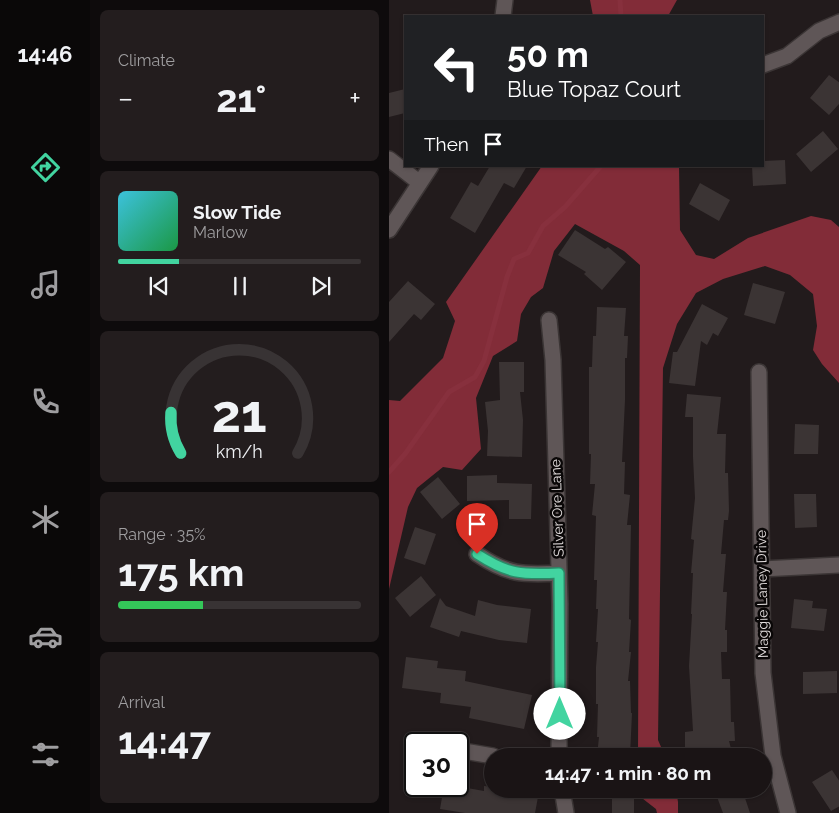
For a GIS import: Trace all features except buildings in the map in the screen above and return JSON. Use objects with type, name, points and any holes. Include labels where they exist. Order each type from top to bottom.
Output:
[{"type":"street","points":[[503,15],[505,0]]},
{"type":"street","points":[[764,65],[787,56],[819,31],[839,22]]},
{"type":"street","points":[[389,160],[420,183]]},
{"type":"street","points":[[389,230],[430,167]]},
{"type":"street","name":"Silver Ore Lane","points":[[549,320],[553,360],[559,573],[559,748]]},
{"type":"street","name":"Maggie Laney Drive","points":[[759,372],[763,673],[773,756],[788,813]]},
{"type":"street","points":[[477,554],[495,566],[515,573],[534,575],[559,573]]},
{"type":"street","points":[[762,569],[839,565]]},
{"type":"street","points":[[469,752],[484,754]]},
{"type":"street","points":[[564,798],[566,813]]},
{"type":"shaded area","points":[[590,0],[677,0],[669,15],[593,15]]},
{"type":"shaded area","points":[[541,167],[679,167],[680,230],[696,255],[714,259],[748,238],[811,216],[831,220],[839,227],[839,383],[822,364],[813,350],[817,326],[813,294],[790,275],[765,266],[723,279],[696,293],[677,324],[663,368],[658,740],[662,748],[638,748],[640,265],[624,251],[575,224],[554,251],[543,288],[531,297],[521,314],[517,341],[493,356],[476,398],[481,449],[462,470],[443,467],[417,488],[408,507],[389,589],[389,400],[400,401],[443,358],[455,321],[446,302]]},
{"type":"shaded area","points":[[642,798],[677,798],[678,813],[657,813],[656,809]]},
{"type":"waterway","points":[[620,0],[621,15]]},
{"type":"waterway","points":[[389,472],[405,454],[449,392],[475,377],[484,361],[507,277],[514,259],[528,253],[543,226],[565,207],[600,167]]},
{"type":"route","points":[[477,554],[495,566],[515,573],[534,575],[559,573],[560,714]]}]
